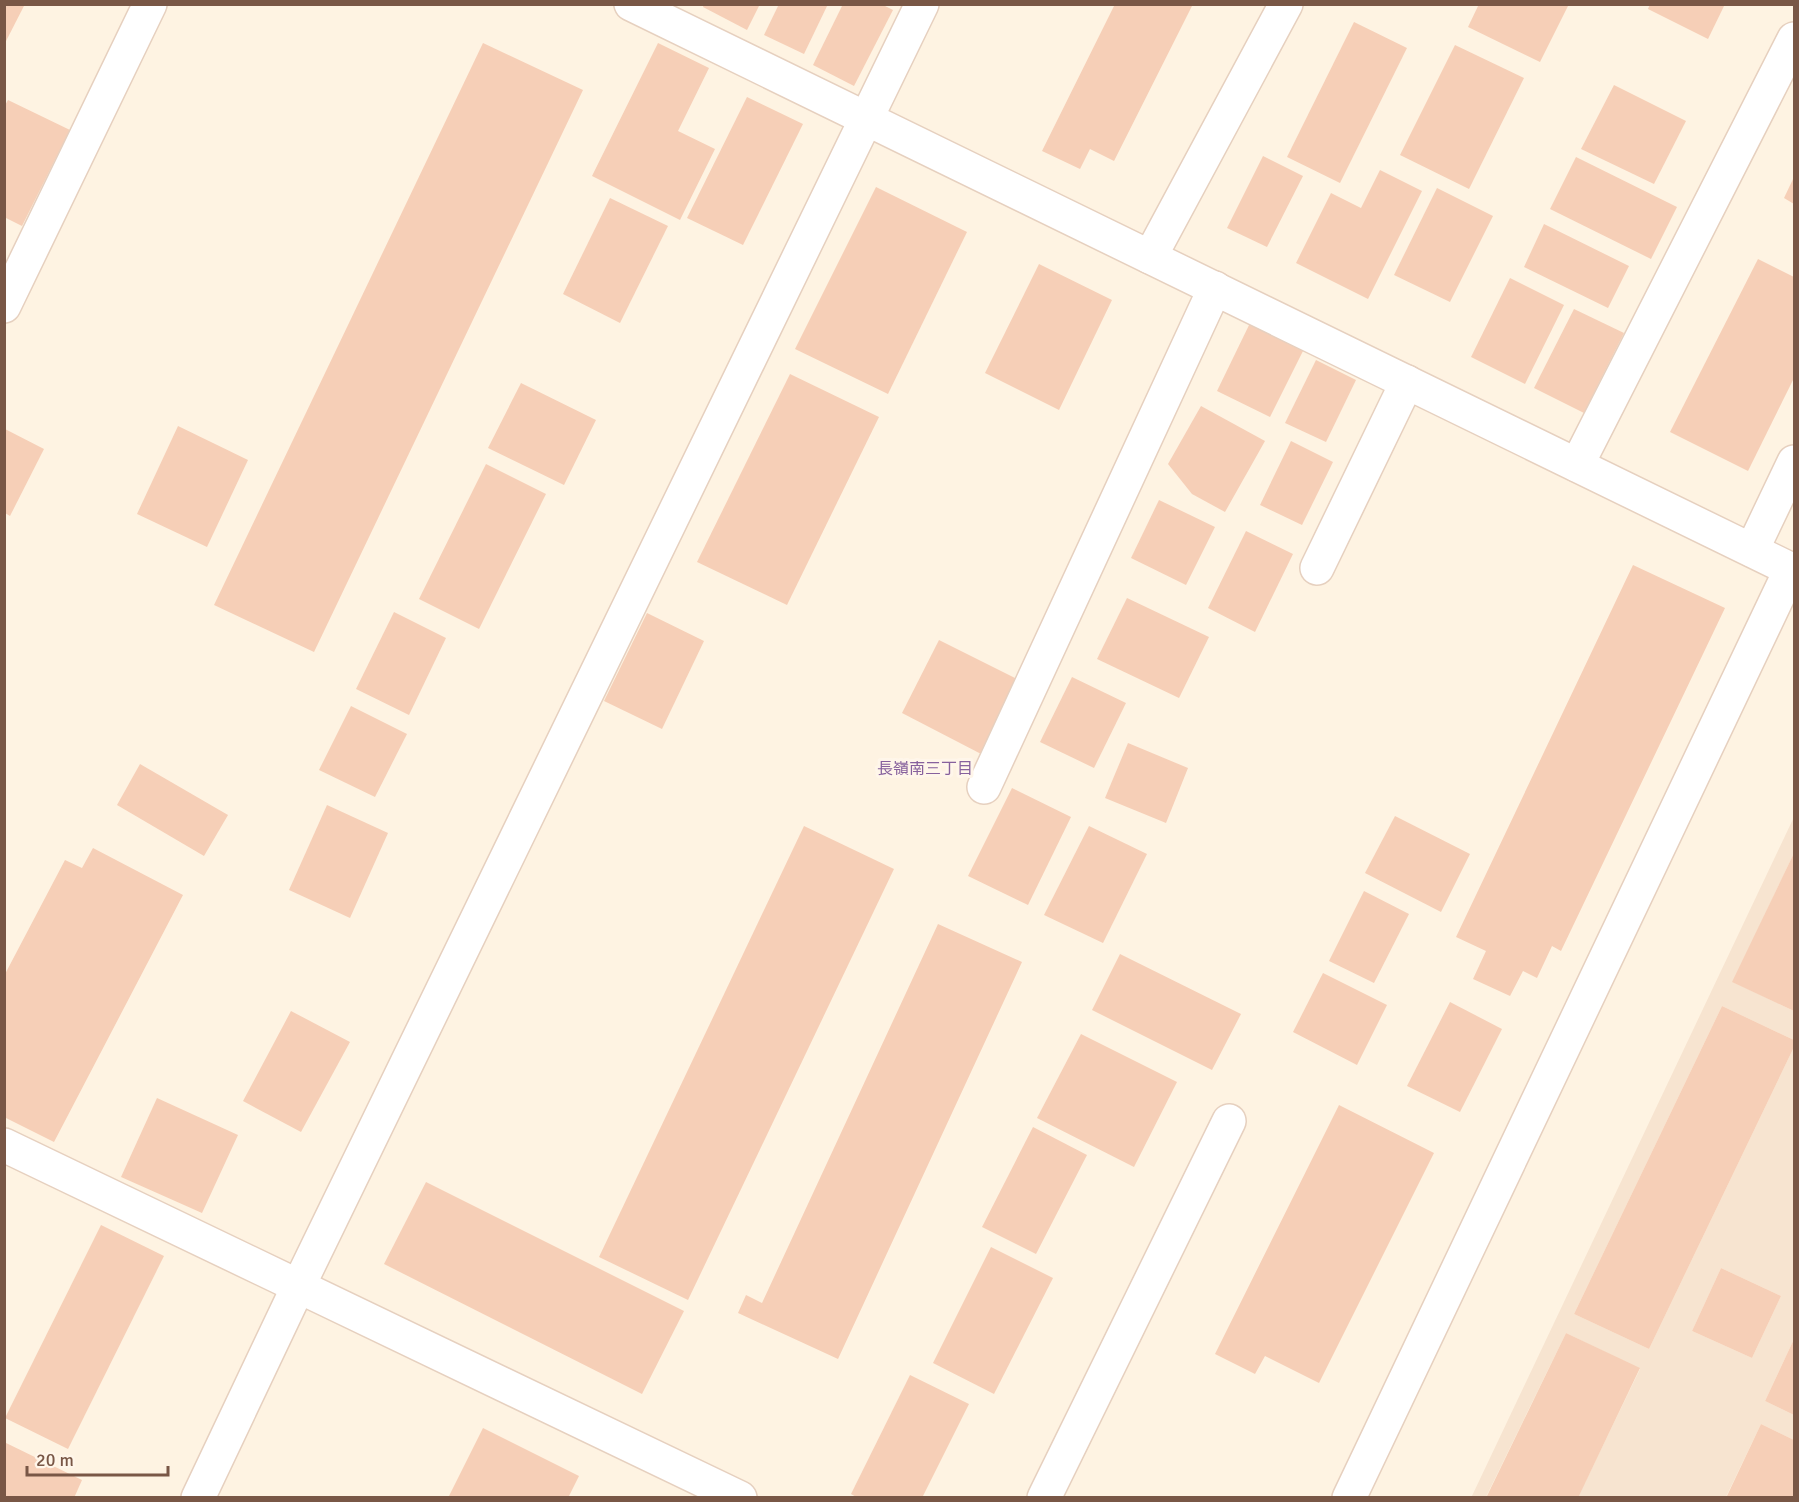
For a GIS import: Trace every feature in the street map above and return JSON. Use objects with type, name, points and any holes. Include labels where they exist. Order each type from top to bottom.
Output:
[{"type":"street","points":[[4,306],[150,4]]},
{"type":"street","points":[[631,4],[671,13],[868,119],[1792,570],[1349,1497]]},
{"type":"street","points":[[198,1497],[922,4]]},
{"type":"street","points":[[1150,257],[1287,4]]},
{"type":"street","points":[[1577,465],[1794,39]]},
{"type":"street","points":[[984,787],[1215,288]]},
{"type":"street","points":[[1317,568],[1407,382]]},
{"type":"street","points":[[1752,550],[1794,462]]},
{"type":"street","points":[[1044,1497],[1229,1120]]},
{"type":"street","points":[[4,1145],[740,1497]]},
{"type":"shaded area","points":[[1794,817],[1794,853],[1733,982],[1794,1011],[1794,1040],[1722,1006],[1574,1314],[1649,1349],[1794,1047],[1794,1339],[1765,1401],[1794,1415],[1794,1440],[1761,1424],[1726,1497],[1578,1497],[1640,1369],[1566,1333],[1486,1497],[1471,1498]],"holes":[[[1721,1268],[1781,1296],[1752,1358],[1692,1331]]]},
{"type":"building","points":[[4,4],[25,4],[4,45]]},
{"type":"building","points":[[704,4],[760,4],[747,30],[703,7]]},
{"type":"building","points":[[779,4],[828,4],[804,54],[764,35]]},
{"type":"building","points":[[843,4],[881,4],[893,10],[854,86],[813,65]]},
{"type":"building","points":[[1115,4],[1193,4],[1114,161],[1090,149],[1080,169],[1042,151]]},
{"type":"building","points":[[1479,4],[1569,4],[1540,62],[1468,27]]},
{"type":"building","points":[[1650,4],[1725,4],[1708,39],[1648,9]]},
{"type":"building","points":[[1354,22],[1407,48],[1340,183],[1287,157]]},
{"type":"building","points":[[483,43],[583,90],[314,652],[214,605]]},
{"type":"building","points":[[658,43],[709,68],[678,131],[715,149],[680,220],[592,176]]},
{"type":"building","points":[[1455,45],[1524,78],[1469,189],[1400,155]]},
{"type":"building","points":[[1614,85],[1686,121],[1654,184],[1581,149]]},
{"type":"building","points":[[747,97],[803,124],[743,245],[687,218]]},
{"type":"building","points":[[8,100],[70,130],[22,226],[4,217],[4,107]]},
{"type":"building","points":[[1263,156],[1303,176],[1267,247],[1227,228]]},
{"type":"building","points":[[1576,157],[1677,207],[1651,259],[1550,209]]},
{"type":"building","points":[[1380,170],[1422,191],[1368,299],[1296,263],[1331,193],[1361,208]]},
{"type":"building","points":[[1794,177],[1794,204],[1784,198]]},
{"type":"building","points":[[876,187],[967,232],[888,394],[795,349]]},
{"type":"building","points":[[1437,188],[1493,216],[1450,302],[1394,275]]},
{"type":"building","points":[[610,198],[668,226],[620,323],[563,294]]},
{"type":"building","points":[[1544,224],[1629,266],[1608,308],[1524,267]]},
{"type":"building","points":[[1758,259],[1794,277],[1794,378],[1748,471],[1670,432]]},
{"type":"building","points":[[1039,264],[1112,300],[1059,410],[985,373]]},
{"type":"building","points":[[1510,278],[1564,305],[1525,384],[1471,357]]},
{"type":"building","points":[[1574,309],[1624,333],[1584,413],[1534,388]]},
{"type":"building","points":[[1251,321],[1305,347],[1270,417],[1217,391]]},
{"type":"building","points":[[1316,360],[1356,380],[1326,442],[1285,423]]},
{"type":"building","points":[[790,374],[879,417],[787,605],[697,562]]},
{"type":"building","points":[[521,383],[596,420],[564,485],[488,448]]},
{"type":"building","points":[[1201,406],[1265,441],[1225,512],[1192,494],[1168,464]]},
{"type":"building","points":[[178,426],[248,460],[207,547],[137,514]]},
{"type":"building","points":[[5,429],[44,449],[10,516],[5,513]]},
{"type":"building","points":[[1291,441],[1333,462],[1302,525],[1260,505]]},
{"type":"building","points":[[486,464],[546,494],[479,629],[419,599]]},
{"type":"building","points":[[1159,500],[1215,527],[1186,585],[1131,558]]},
{"type":"building","points":[[1246,531],[1293,554],[1255,632],[1208,608]]},
{"type":"building","points":[[1633,565],[1725,608],[1561,951],[1552,946],[1537,978],[1523,971],[1510,996],[1473,979],[1486,951],[1456,937]]},
{"type":"building","points":[[1127,598],[1209,637],[1179,698],[1097,659]]},
{"type":"building","points":[[394,612],[446,638],[409,715],[356,689]]},
{"type":"building","points":[[647,613],[704,641],[662,729],[604,701]]},
{"type":"building","points":[[939,640],[1023,682],[985,756],[902,713]]},
{"type":"building","points":[[1072,677],[1126,703],[1094,768],[1040,742]]},
{"type":"building","points":[[351,706],[407,734],[375,797],[319,770]]},
{"type":"building","points":[[1128,743],[1188,768],[1166,823],[1105,798]]},
{"type":"building","points":[[140,764],[228,815],[204,856],[117,805]]},
{"type":"building","points":[[1012,788],[1071,817],[1028,905],[968,876]]},
{"type":"building","points":[[327,805],[388,833],[350,918],[289,890]]},
{"type":"building","points":[[1395,816],[1470,854],[1441,912],[1365,873]]},
{"type":"building","points":[[804,826],[894,869],[688,1300],[599,1257]]},
{"type":"building","points":[[1089,826],[1147,854],[1103,943],[1044,915]]},
{"type":"building","points":[[93,848],[183,895],[54,1142],[4,1117],[4,976],[65,860],[82,868]]},
{"type":"building","points":[[1794,853],[1794,1011],[1732,982]]},
{"type":"building","points":[[1364,891],[1409,914],[1374,983],[1329,961]]},
{"type":"building","points":[[938,924],[1022,962],[838,1359],[738,1313],[746,1295],[762,1303]]},
{"type":"building","points":[[1120,954],[1241,1014],[1212,1070],[1092,1010]]},
{"type":"building","points":[[1323,973],[1387,1005],[1357,1065],[1293,1032]]},
{"type":"building","points":[[1450,1002],[1502,1029],[1460,1112],[1407,1086]]},
{"type":"building","points":[[1722,1006],[1794,1040],[1794,1047],[1649,1349],[1574,1314]]},
{"type":"building","points":[[291,1011],[350,1042],[301,1132],[243,1101]]},
{"type":"building","points":[[1081,1034],[1177,1082],[1134,1167],[1037,1118]]},
{"type":"building","points":[[157,1098],[238,1135],[202,1213],[121,1177]]},
{"type":"building","points":[[1339,1105],[1434,1153],[1319,1383],[1265,1356],[1255,1374],[1215,1354]]},
{"type":"building","points":[[1033,1127],[1087,1155],[1036,1254],[982,1227]]},
{"type":"building","points":[[426,1182],[684,1311],[642,1394],[384,1264]]},
{"type":"building","points":[[101,1225],[164,1256],[68,1449],[5,1418]]},
{"type":"building","points":[[991,1247],[1053,1278],[994,1394],[933,1363]]},
{"type":"building","points":[[1721,1268],[1781,1296],[1752,1358],[1692,1331]]},
{"type":"building","points":[[1566,1333],[1640,1368],[1578,1498],[1486,1498]]},
{"type":"building","points":[[1794,1339],[1794,1415],[1765,1401]]},
{"type":"building","points":[[910,1375],[969,1404],[922,1498],[858,1498],[851,1494]]},
{"type":"building","points":[[1761,1424],[1794,1440],[1794,1498],[1726,1498]]},
{"type":"building","points":[[483,1428],[579,1476],[568,1498],[448,1498]]},
{"type":"building","points":[[4,1442],[82,1480],[74,1498],[4,1498]]},
{"type":"district","name":"長嶺南三丁目","points":[[925,768]]}]
